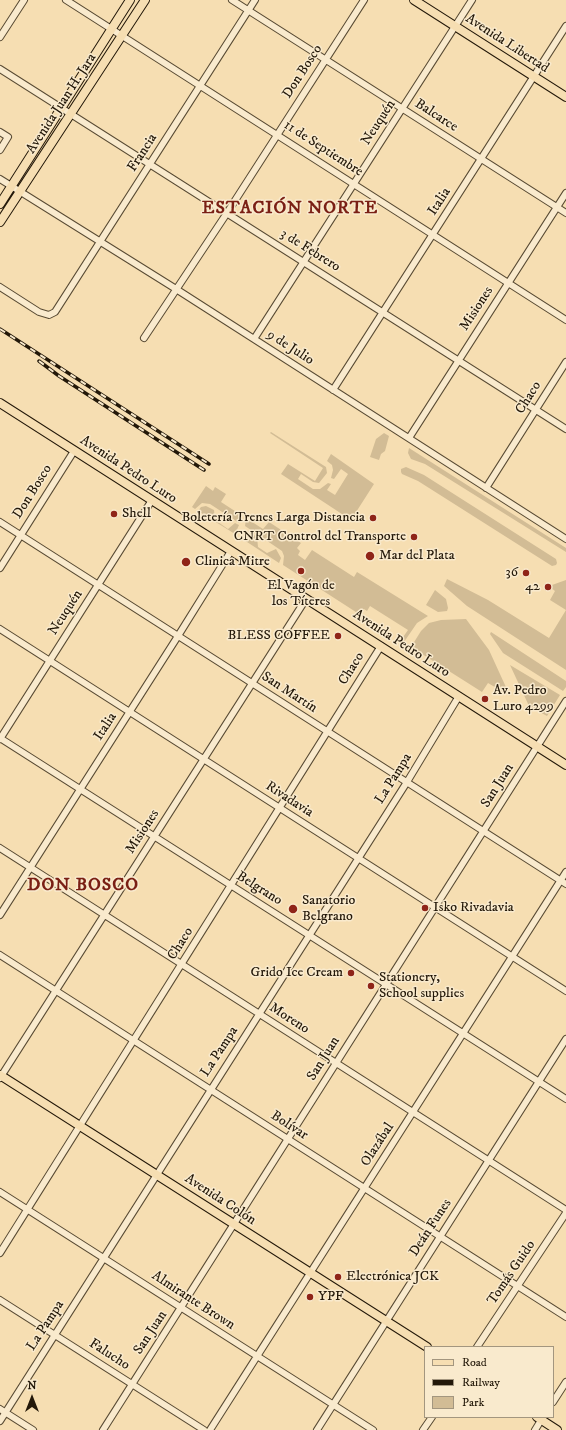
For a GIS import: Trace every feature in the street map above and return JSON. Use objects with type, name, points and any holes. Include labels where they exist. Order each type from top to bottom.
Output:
[{"type":"main road","name":"Avenida Juan H. Jara","points":[[0,204],[130,0]]},
{"type":"main road","name":"Avenida Juan H. Jara","points":[[0,222],[145,0]]},
{"type":"main road","name":"Avenida Libertad","points":[[414,0],[566,97]]},
{"type":"main road","name":"Avenida Pedro Luro","points":[[0,403],[566,765]]},
{"type":"main road","name":"Avenida Colón","points":[[0,1076],[425,1346]]},
{"type":"main road","points":[[541,1418],[557,1430]]},
{"type":"street","points":[[0,38],[24,0]]},
{"type":"street","name":"11 de Septiembre","points":[[66,0],[566,320]]},
{"type":"street","name":"Balcarce","points":[[232,0],[566,213]]},
{"type":"street","name":"Francia","points":[[0,287],[39,312],[49,315],[55,312],[256,0]]},
{"type":"street","name":"Don Bosco","points":[[144,338],[227,213],[364,0]]},
{"type":"street","name":"Neuquén","points":[[254,339],[472,0]]},
{"type":"street","name":"Italia","points":[[334,390],[566,26]]},
{"type":"street","name":"3 de Febrero","points":[[0,69],[566,429]]},
{"type":"street","points":[[0,132],[8,137],[0,150]]},
{"type":"street","name":"9 de Julio","points":[[0,179],[176,289],[564,537]]},
{"type":"street","name":"Misiones","points":[[409,438],[566,193]]},
{"type":"street","name":"Chaco","points":[[486,488],[566,362]]},
{"type":"street","name":"Don Bosco","points":[[0,568],[74,450]]},
{"type":"street","name":"Neuquén","points":[[0,738],[152,500]]},
{"type":"street","name":"San Martín","points":[[0,522],[563,882]]},
{"type":"street","points":[[564,537],[566,530]]},
{"type":"street","name":"Italia","points":[[0,915],[231,551]]},
{"type":"street","name":"Misiones","points":[[0,1076],[56,991],[306,599]]},
{"type":"street","name":"Rivadavia","points":[[0,629],[566,991]]},
{"type":"street","name":"Chaco","points":[[0,1253],[381,646]]},
{"type":"street","name":"La Pampa","points":[[0,1421],[3,1410],[55,1335],[210,1089],[407,782],[459,696]]},
{"type":"street","name":"San Juan","points":[[103,1430],[566,701]]},
{"type":"street","name":"Belgrano","points":[[0,738],[566,1099]]},
{"type":"street","name":"Moreno","points":[[0,848],[566,1211]]},
{"type":"street","name":"Olazábal","points":[[210,1430],[512,957],[563,882],[566,872]]},
{"type":"street","name":"Bolívar","points":[[0,955],[566,1317]]},
{"type":"street","name":"Deán Funes","points":[[316,1430],[566,1039]]},
{"type":"street","name":"Almirante Brown","points":[[0,1192],[373,1430]]},
{"type":"street","name":"Tomás Guido","points":[[478,1346],[566,1211]]},
{"type":"street","name":"Falucho","points":[[0,1300],[204,1430]]},
{"type":"street","points":[[554,1400],[566,1382]]},
{"type":"street","points":[[3,1410],[33,1430]]},
{"type":"street","points":[[423,1430],[431,1418]]},
{"type":"street","points":[[535,1430],[541,1418]]},
{"type":"green space","points":[[271,432],[326,467],[327,473],[319,483],[313,482],[301,474],[298,479],[313,489],[320,489],[328,483],[331,484],[327,490],[335,495],[348,474],[341,469],[334,479],[331,478],[333,470],[332,465],[327,461],[331,454],[374,484],[351,520],[281,474],[288,464],[315,481],[323,468],[270,433]]},
{"type":"green space","points":[[384,433],[389,436],[385,451],[381,454],[379,460],[370,457],[376,439]]},
{"type":"green space","points":[[409,448],[566,548],[566,552],[425,464],[411,459],[408,453]]},
{"type":"green space","points":[[406,467],[424,475],[556,559],[556,565],[552,566],[418,481],[402,474],[401,469]]},
{"type":"green space","points":[[206,486],[213,491],[215,487],[226,494],[221,502],[241,515],[239,523],[210,504],[202,503],[195,509],[192,507]]},
{"type":"green space","points":[[206,506],[214,510],[215,520],[228,529],[235,523],[239,525],[235,534],[198,511],[201,507]]},
{"type":"green space","points":[[246,518],[263,529],[269,522],[301,543],[297,548],[300,551],[298,555],[305,560],[312,550],[354,577],[357,572],[428,616],[417,623],[404,642],[401,640],[408,630],[370,606],[367,611],[364,609],[359,614],[283,565],[284,556],[282,551],[245,526]]},
{"type":"green space","points":[[246,530],[257,537],[258,547],[267,553],[276,549],[281,558],[279,563],[244,540]]},
{"type":"green space","points":[[447,579],[488,600],[549,638],[566,610],[566,670],[467,606],[444,586]]},
{"type":"green space","points":[[566,580],[566,610],[550,600],[555,591],[551,588],[552,585]]},
{"type":"green space","points":[[435,590],[446,599],[448,608],[447,611],[438,612],[426,605]]},
{"type":"green space","points":[[466,619],[489,650],[510,696],[488,683],[482,692],[411,647],[421,631],[429,623],[441,620]]},
{"type":"green space","points":[[491,632],[566,681],[566,687],[563,691],[503,653],[490,634]]},
{"type":"green space","points":[[510,665],[560,695],[547,716],[529,706]]},
{"type":"railway","points":[[0,329],[209,464]]},
{"type":"railway","points":[[39,361],[59,376],[204,470]]},
{"type":"place","name":"Shell","points":[[114,514]]},
{"type":"place","name":"Boletería Trenes Larga Distancia","points":[[373,518]]},
{"type":"place","name":"CNRT Control del Transporte","points":[[414,537]]},
{"type":"place","name":"Mar del Plata","points":[[370,556]]},
{"type":"place","name":"Clinica Mitre","points":[[186,562]]},
{"type":"place","name":"El Vagón de los Títeres","points":[[301,571]]},
{"type":"place","name":"36","points":[[526,573]]},
{"type":"place","name":"42","points":[[548,587]]},
{"type":"place","name":"BLESS COFFEE","points":[[338,636]]},
{"type":"place","name":"Av. Pedro Luro 4299","points":[[485,699]]},
{"type":"place","name":"Isko Rivadavia","points":[[425,908]]},
{"type":"place","name":"Sanatorio Belgrano","points":[[293,909]]},
{"type":"place","name":"Grido Ice Cream","points":[[351,973]]},
{"type":"place","name":"Stationery, School supplies","points":[[371,986]]},
{"type":"place","name":"Electrónica JCK","points":[[338,1277]]},
{"type":"place","name":"YPF","points":[[310,1297]]},
{"type":"district","name":"ESTACIÓN NORTE","points":[[290,209]]},
{"type":"district","name":"DON BOSCO","points":[[83,886]]}]
